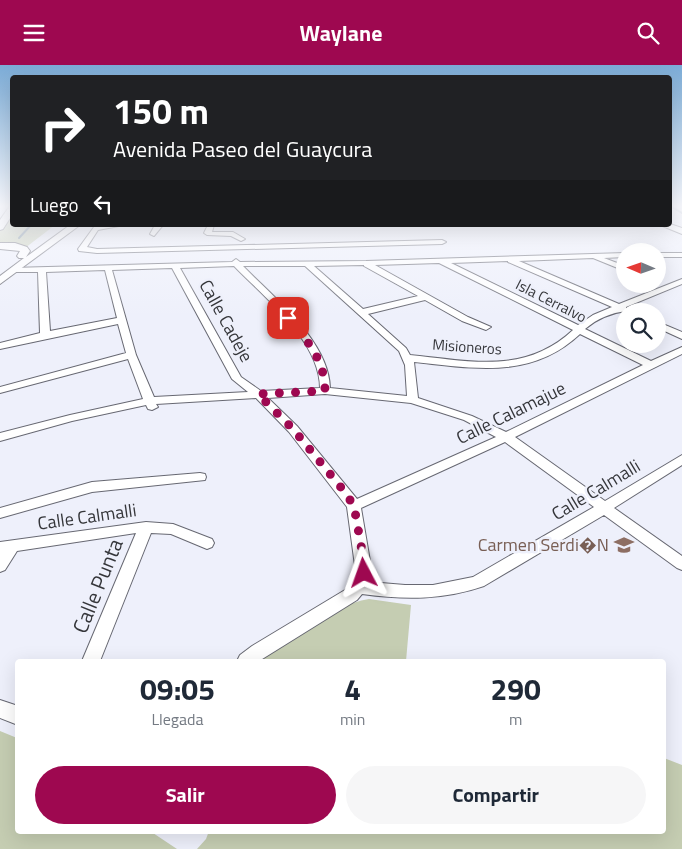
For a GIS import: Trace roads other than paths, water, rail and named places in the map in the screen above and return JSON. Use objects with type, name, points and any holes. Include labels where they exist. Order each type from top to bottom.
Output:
[{"type":"main road","points":[[0,269],[38,244]]},
{"type":"main road","points":[[14,270],[12,269],[14,267],[46,244]]},
{"type":"main road","points":[[0,281],[50,244]]},
{"type":"main road","points":[[0,246],[20,247],[25,251],[22,255]]},
{"type":"street","points":[[86,244],[82,249],[97,251],[418,244]]},
{"type":"street","points":[[359,245],[366,263],[465,319],[486,327]]},
{"type":"street","points":[[236,264],[239,248]]},
{"type":"street","points":[[164,266],[172,249]]},
{"type":"street","points":[[14,270],[236,264],[366,263],[616,255]]},
{"type":"street","points":[[666,255],[682,255]]},
{"type":"street","points":[[590,256],[616,266]]},
{"type":"street","points":[[507,258],[616,306]]},
{"type":"street","name":"Isla Cerralvo","points":[[439,260],[651,365]]},
{"type":"street","points":[[306,263],[396,341],[410,365],[413,400]]},
{"type":"street","points":[[236,264],[300,332],[320,361],[324,371],[325,391]]},
{"type":"street","name":"Calle Cadeje","points":[[175,266],[236,379],[258,394],[293,429],[354,506],[364,573],[359,587]]},
{"type":"street","points":[[108,268],[131,355],[151,404]]},
{"type":"street","points":[[42,270],[45,335]]},
{"type":"street","name":"Misioneros","points":[[635,303],[682,281]]},
{"type":"street","points":[[666,284],[670,286]]},
{"type":"street","points":[[363,313],[426,297]]},
{"type":"street","name":"Misioneros","points":[[407,358],[507,365],[531,360],[552,352],[566,343],[577,330],[596,317],[616,311]]},
{"type":"street","points":[[0,346],[123,320]]},
{"type":"street","points":[[666,329],[682,337]]},
{"type":"street","name":"Calle Calamajue","points":[[354,506],[506,437],[682,350]]},
{"type":"street","points":[[0,390],[131,355]]},
{"type":"street","points":[[0,437],[70,418],[166,401],[325,391],[413,400],[468,418],[506,437],[682,564]]},
{"type":"street","points":[[0,446],[151,404]]},
{"type":"street","name":"Calle Calmalli","points":[[359,587],[407,594],[457,589],[478,582],[604,508],[682,459]]},
{"type":"street","points":[[0,513],[92,487],[200,477]]},
{"type":"street","name":"Calle Calmalli","points":[[6,547],[146,527],[173,529],[207,543]]},
{"type":"street","name":"Calle Punta","points":[[92,659],[146,527]]},
{"type":"street","points":[[0,566],[6,547]]},
{"type":"street","points":[[249,659],[351,595],[359,587]]},
{"type":"street","points":[[0,709],[15,715]]},
{"type":"place","name":"Carmen Serdi�N","points":[[624,545]]}]
